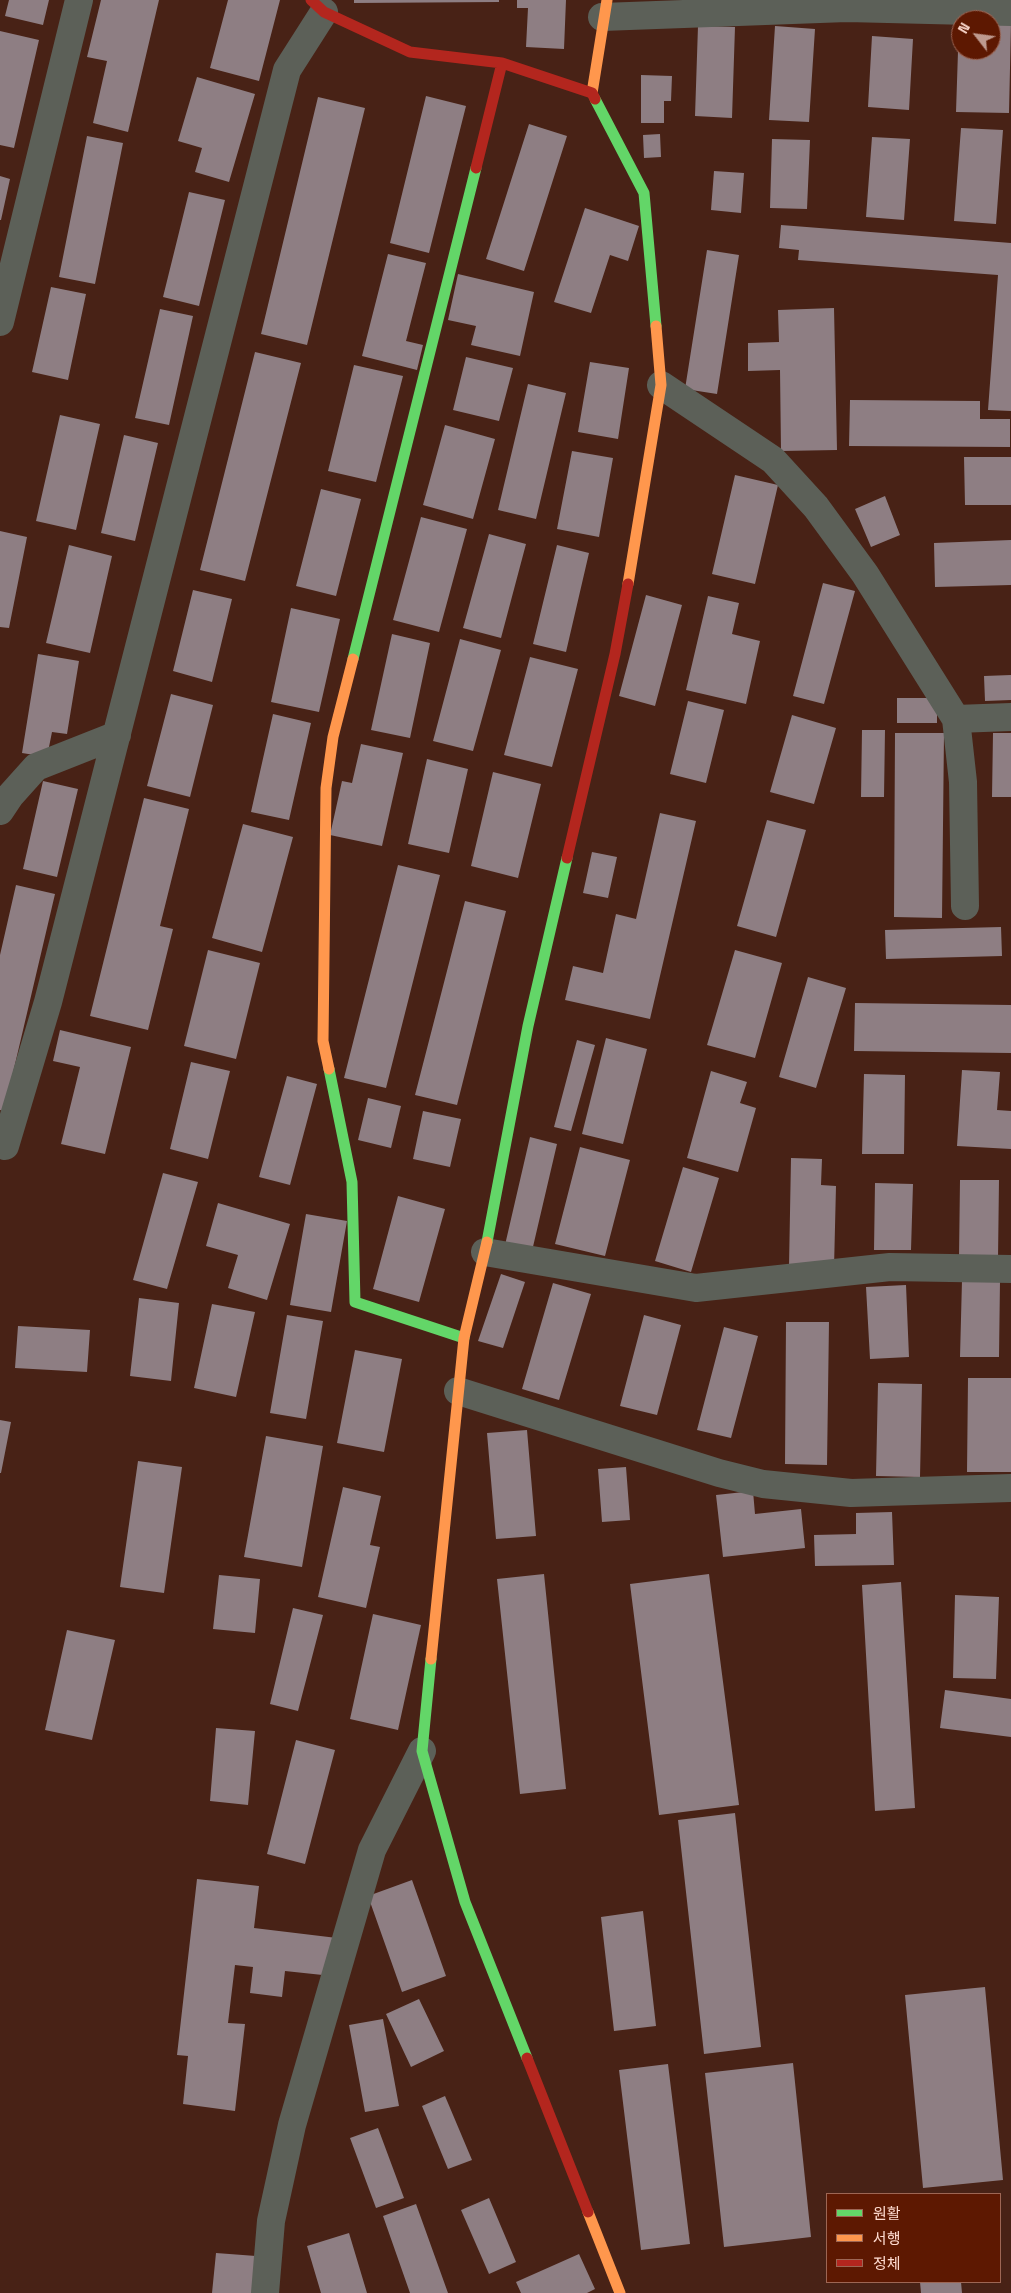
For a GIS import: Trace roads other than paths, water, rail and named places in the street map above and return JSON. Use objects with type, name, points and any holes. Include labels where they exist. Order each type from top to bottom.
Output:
[{"type":"street","points":[[0,322],[79,0]]},
{"type":"street","points":[[6,1146],[48,1002],[287,70],[317,6],[410,52],[502,63],[592,93]]},
{"type":"street","points":[[265,2293],[271,2220],[292,2125],[372,1850],[422,1751],[464,1338],[485,1252],[528,1026],[615,654],[641,513],[661,385],[644,193],[592,93],[605,9],[848,8],[1011,12]]},
{"type":"street","points":[[464,1338],[355,1302],[352,1182],[323,1041],[326,788],[333,737],[502,63]]},
{"type":"street","points":[[661,385],[773,460],[816,507],[865,574],[956,718],[963,782],[965,906]]},
{"type":"street","points":[[956,718],[1011,717]]},
{"type":"street","points":[[0,811],[10,796],[36,767],[117,735]]},
{"type":"street","points":[[485,1252],[696,1288],[890,1267],[1011,1269]]},
{"type":"street","points":[[458,1390],[709,1470],[763,1484],[851,1493],[1011,1488]]},
{"type":"street","points":[[422,1751],[465,1902],[620,2293]]}]
